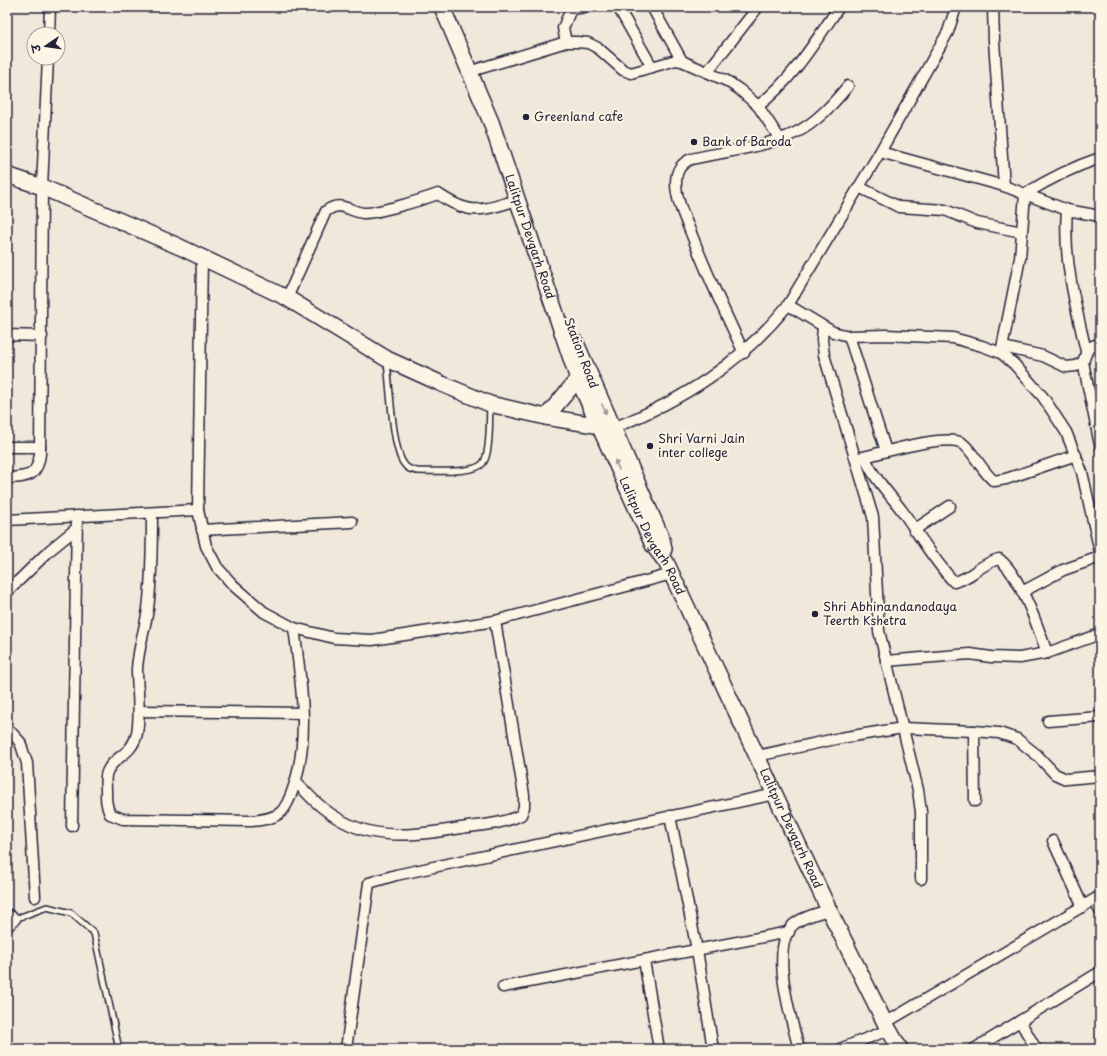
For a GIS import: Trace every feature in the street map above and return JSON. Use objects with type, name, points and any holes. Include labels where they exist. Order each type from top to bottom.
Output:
[{"type":"main road","name":"Lalitpur Devgarh Road","points":[[442,7],[491,122],[582,374],[606,427],[653,545],[669,568],[829,910],[886,1026],[900,1049]]},
{"type":"main road","name":"Station Road","points":[[451,7],[501,123],[582,374]]},
{"type":"main road","points":[[7,175],[42,188],[202,257],[287,298],[387,359],[490,404],[546,417],[606,427]]},
{"type":"main road","points":[[546,417],[582,374]]},
{"type":"street","points":[[49,26],[50,7]]},
{"type":"street","points":[[566,42],[563,28],[571,9],[586,7]]},
{"type":"street","points":[[618,7],[652,67]]},
{"type":"street","points":[[652,7],[682,61]]},
{"type":"street","points":[[707,72],[758,7]]},
{"type":"street","points":[[758,106],[787,79],[813,46],[839,7]]},
{"type":"street","points":[[606,427],[668,404],[692,390],[744,353],[771,326],[788,305],[880,152],[948,32],[956,7]]},
{"type":"street","points":[[994,7],[994,41],[1004,186]]},
{"type":"street","points":[[478,69],[566,42],[577,42],[598,48],[623,70],[631,73],[663,63],[682,61],[728,81],[740,90],[758,106],[780,139]]},
{"type":"street","points":[[7,478],[30,475],[36,470],[39,462],[42,336],[42,188],[48,66]]},
{"type":"street","points":[[744,353],[712,285],[681,207],[676,184],[678,169],[684,162],[691,159],[780,139],[796,132],[812,122],[831,106],[848,86]]},
{"type":"street","points":[[880,152],[1004,186],[1067,210],[1100,216]]},
{"type":"street","points":[[1025,194],[1061,174],[1100,158]]},
{"type":"street","points":[[859,187],[899,207],[945,210],[977,223],[1022,232]]},
{"type":"street","points":[[287,298],[326,211],[332,206],[340,205],[364,213],[438,194],[461,207],[479,211],[518,200]]},
{"type":"street","points":[[1002,350],[1019,265],[1025,194]]},
{"type":"street","points":[[1067,210],[1065,234],[1067,266],[1086,351],[1083,362],[1100,445]]},
{"type":"street","points":[[202,257],[198,510],[206,546],[217,567],[232,585],[264,612],[294,628],[334,638],[372,640],[495,621],[669,568]]},
{"type":"street","points":[[788,305],[823,327],[833,332],[849,336],[886,335],[953,338],[982,346],[1043,356],[1066,367],[1076,366],[1083,362]]},
{"type":"street","points":[[823,327],[822,340],[824,354],[861,458],[873,517],[875,538],[876,607],[879,630],[918,790],[921,812],[921,879]]},
{"type":"street","points":[[7,335],[42,336]]},
{"type":"street","points":[[849,336],[886,451]]},
{"type":"street","points":[[1086,351],[1088,348],[1095,345],[1100,346]]},
{"type":"street","points":[[1002,350],[1043,397],[1066,432],[1082,472],[1100,552]]},
{"type":"street","points":[[861,458],[912,445],[948,440],[957,441],[964,444],[986,475],[994,481],[1006,479],[1076,454]]},
{"type":"street","points":[[7,447],[40,447]]},
{"type":"street","points":[[861,458],[904,513],[914,530],[954,582],[962,581],[989,561],[999,559],[1006,564],[1022,592],[1047,653]]},
{"type":"street","points":[[914,530],[950,506]]},
{"type":"street","points":[[7,520],[198,510]]},
{"type":"street","points":[[152,513],[151,582],[148,610],[137,668],[140,711],[137,734],[126,754],[111,765],[105,776],[106,807],[110,814],[116,818],[123,819],[262,820],[280,813],[286,806],[296,781],[303,738],[294,628]]},
{"type":"street","points":[[72,826],[77,516]]},
{"type":"street","points":[[202,530],[352,522]]},
{"type":"street","points":[[7,592],[50,550],[77,528]]},
{"type":"street","points":[[1022,592],[1063,570],[1100,557]]},
{"type":"street","points":[[296,781],[319,807],[358,828],[380,834],[420,835],[514,819],[521,815],[524,807],[524,795],[495,621]]},
{"type":"street","points":[[886,662],[970,654],[1020,658],[1047,653],[1100,634]]},
{"type":"street","points":[[140,711],[302,712]]},
{"type":"street","points":[[1048,721],[1100,717]]},
{"type":"street","points":[[7,728],[20,742],[28,763],[35,897]]},
{"type":"street","points":[[757,756],[840,738],[903,728],[974,731],[999,734],[1017,739],[1037,755],[1055,774],[1066,779],[1100,776]]},
{"type":"street","points":[[974,731],[975,801]]},
{"type":"street","points":[[346,1049],[368,883],[396,875],[775,794]]},
{"type":"street","points":[[670,816],[697,950],[713,1049]]},
{"type":"street","points":[[1053,841],[1083,907]]},
{"type":"street","points":[[840,1049],[886,1026],[1097,898],[1100,911]]},
{"type":"street","points":[[799,1049],[783,986],[782,959],[784,944],[789,932],[796,922],[829,910]]},
{"type":"street","points":[[7,927],[11,916]]},
{"type":"street","points":[[503,987],[789,932]]},
{"type":"street","points":[[644,960],[659,1049]]},
{"type":"street","points":[[974,1049],[1100,972]]},
{"type":"street","points":[[1020,1021],[1036,1049]]},
{"type":"lane","points":[[387,359],[399,456],[403,464],[409,469],[425,471],[468,470],[478,468],[484,462],[487,451],[490,404]]},
{"type":"lane","points":[[11,916],[47,908],[71,913],[94,933],[119,1049]]},
{"type":"place","name":"Greenland cafe","points":[[526,117]]},
{"type":"place","name":"Bank of Baroda","points":[[694,142]]},
{"type":"place","name":"Shri Varni Jain inter college","points":[[650,446]]},
{"type":"place","name":"Shri Abhinandanodaya Teerth Kshetra","points":[[815,614]]}]
